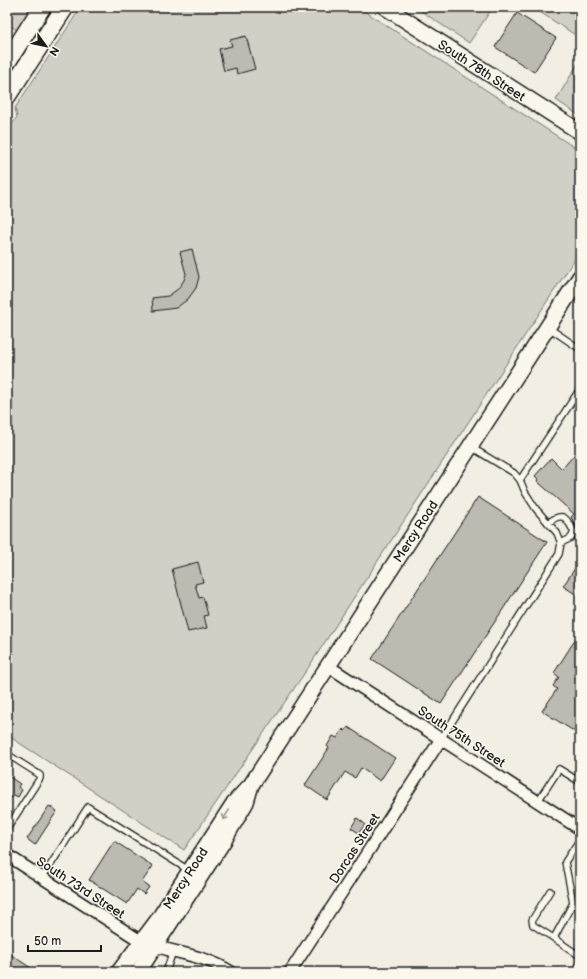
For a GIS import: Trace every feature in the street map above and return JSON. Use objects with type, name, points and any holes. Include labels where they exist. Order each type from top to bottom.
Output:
[{"type":"main road","points":[[7,62],[42,7]]},
{"type":"main road","points":[[7,96],[65,7]]},
{"type":"main road","name":"South 78th Street","points":[[385,7],[580,132]]},
{"type":"main road","name":"Mercy Road","points":[[138,972],[148,944],[190,871],[234,803],[252,785],[580,277]]},
{"type":"main road","name":"Mercy Road","points":[[119,972],[148,944],[224,840],[246,802],[252,785]]},
{"type":"street","name":"South 75th Street","points":[[328,666],[580,829]]},
{"type":"street","name":"Dorcas Street","points":[[290,972],[441,739]]},
{"type":"street","name":"South 73rd Street","points":[[7,854],[42,878],[148,944],[203,958],[231,972]]},
{"type":"lane","points":[[547,327],[580,349]]},
{"type":"lane","points":[[520,480],[580,389]]},
{"type":"lane","points":[[441,739],[559,554],[561,543],[557,533],[529,497],[520,480],[514,473],[470,446]]},
{"type":"lane","points":[[548,523],[556,517],[564,517],[568,520],[574,532],[571,538],[561,543]]},
{"type":"lane","points":[[7,754],[40,775],[40,778],[7,829]]},
{"type":"lane","points":[[538,801],[559,769],[580,782]]},
{"type":"lane","points":[[42,878],[88,807],[190,871]]},
{"type":"lane","points":[[555,939],[573,903],[565,862],[580,839]]},
{"type":"lane","points":[[550,891],[532,920],[533,925],[580,955]]},
{"type":"lane","points":[[573,903],[580,908]]},
{"type":"lane","points":[[166,972],[173,951]]},
{"type":"lane","points":[[575,972],[580,963]]},
{"type":"shaded area","points":[[7,7],[34,7],[18,31],[7,23]]},
{"type":"shaded area","points":[[81,7],[358,7],[580,151],[580,251],[308,668],[184,850],[7,735],[7,132],[17,117],[15,108]]},
{"type":"shaded area","points":[[415,7],[493,7],[469,43]]},
{"type":"shaded area","points":[[532,7],[580,7],[580,38]]},
{"type":"shaded area","points":[[580,60],[580,116],[556,100]]},
{"type":"building","points":[[517,13],[556,38],[534,72],[495,47]]},
{"type":"building","points":[[246,36],[255,69],[237,74],[236,68],[224,71],[219,49],[232,46],[230,40]]},
{"type":"building","points":[[192,249],[199,277],[196,288],[188,299],[176,308],[153,311],[152,298],[168,296],[178,289],[184,280],[186,274],[180,252]]},
{"type":"building","points":[[580,448],[580,542],[578,542],[576,537],[578,530],[571,517],[574,514],[537,481],[538,479],[535,476],[551,458],[562,469]]},
{"type":"building","points":[[478,497],[547,542],[441,704],[372,659]]},
{"type":"building","points":[[580,561],[580,597],[563,586]]},
{"type":"building","points":[[198,562],[203,582],[195,584],[199,598],[203,597],[208,615],[204,616],[207,628],[188,632],[172,569]]},
{"type":"building","points":[[580,632],[580,735],[542,711],[557,689],[553,686],[559,677],[554,673]]},
{"type":"building","points":[[348,727],[395,758],[380,781],[361,768],[355,778],[345,772],[327,800],[305,785],[329,748],[327,746],[333,736],[337,738],[343,729],[345,731]]},
{"type":"building","points":[[7,775],[20,784],[18,787],[22,790],[18,797],[14,795],[12,798],[7,794]]},
{"type":"building","points":[[49,806],[57,811],[35,845],[27,839]]},
{"type":"building","points":[[357,818],[365,824],[359,833],[351,828]]},
{"type":"building","points":[[114,841],[153,866],[142,882],[149,887],[144,894],[137,889],[127,904],[89,880]]},
{"type":"building","points":[[7,952],[37,972],[7,972]]}]
